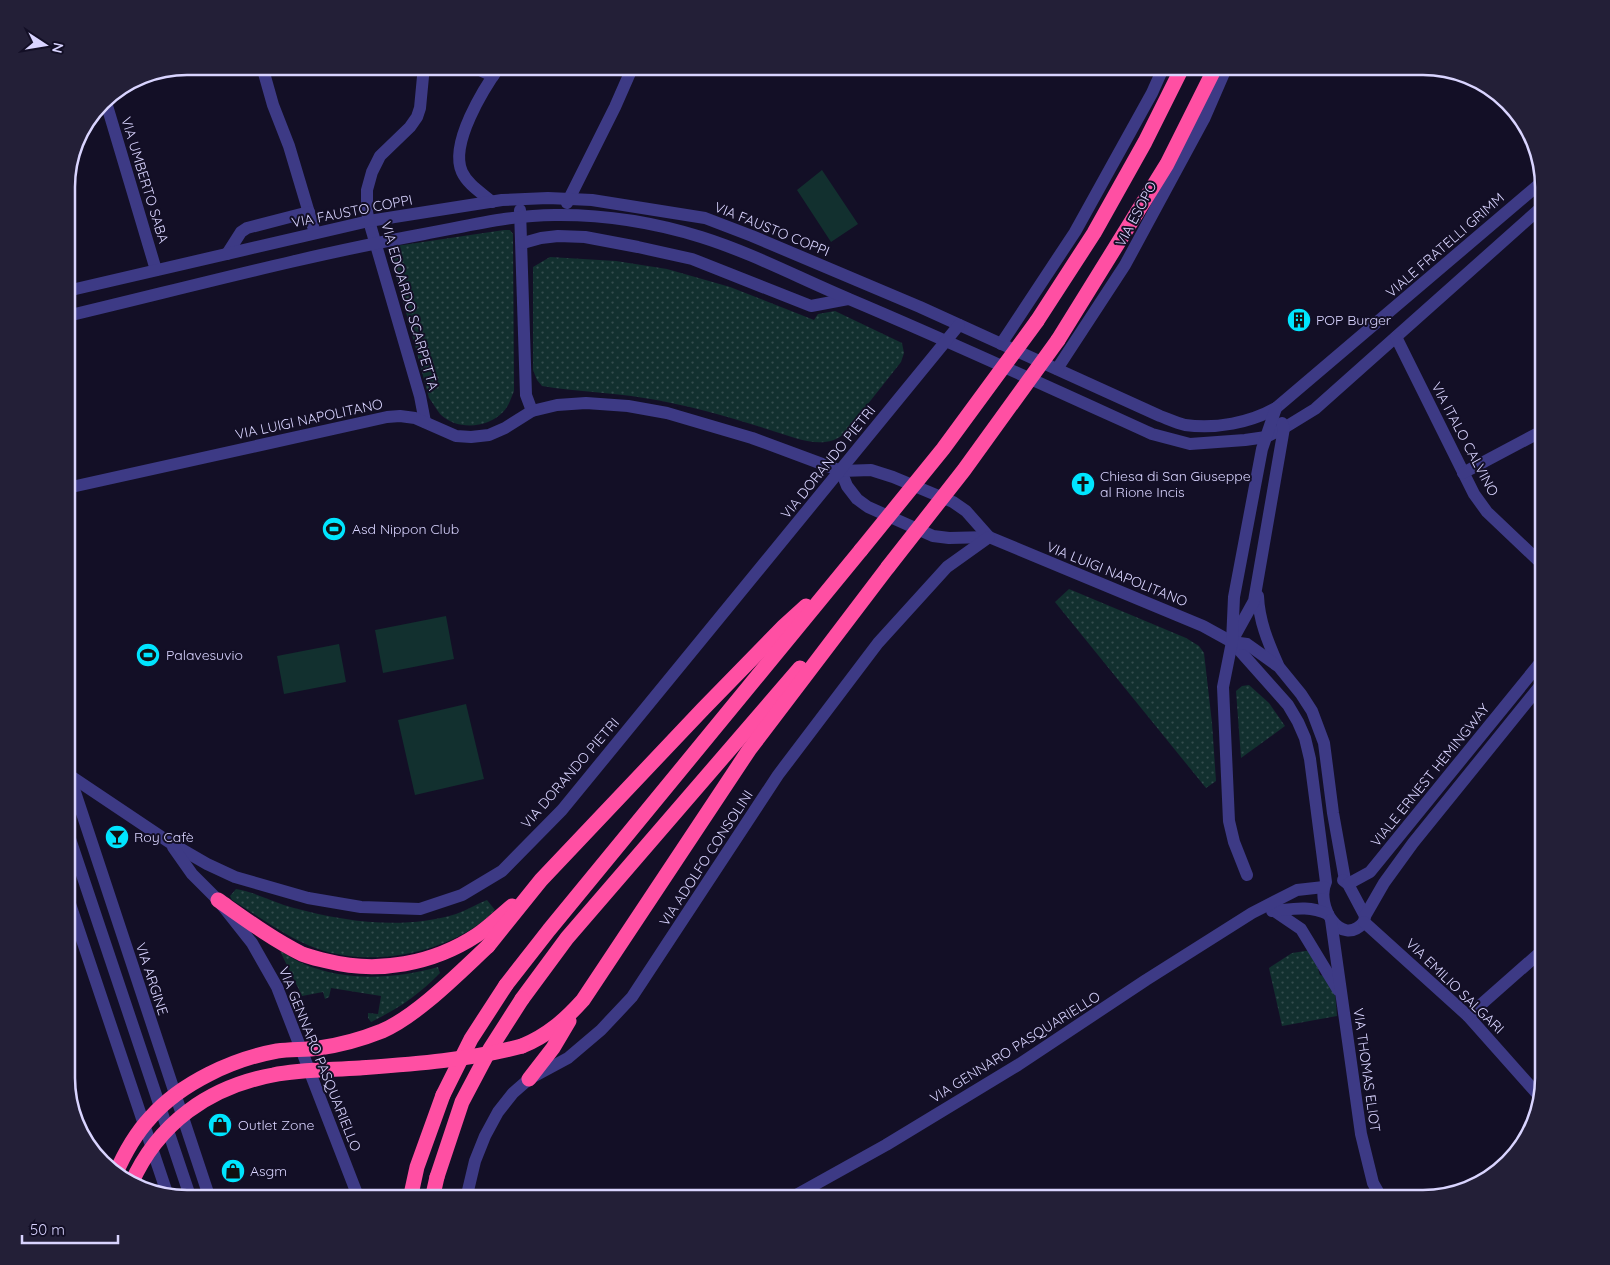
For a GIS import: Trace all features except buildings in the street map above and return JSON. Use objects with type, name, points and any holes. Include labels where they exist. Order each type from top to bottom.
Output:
[{"type":"highway","points":[[412,1190],[417,1167],[443,1095],[471,1039],[506,985],[943,448],[1037,321],[1094,232],[1145,142],[1178,75]]},
{"type":"highway","points":[[529,1079],[553,1048],[749,750],[964,470],[1058,340],[1167,164],[1212,75]]},
{"type":"highway","points":[[434,1190],[462,1102],[490,1049],[522,1000],[567,938],[888,567]]},
{"type":"highway","points":[[119,1167],[151,1116],[173,1097],[199,1079],[237,1062],[277,1051],[319,1048],[347,1042],[382,1031],[411,1014],[488,946],[542,880],[702,709],[784,626],[841,575]]},
{"type":"highway","points":[[218,900],[277,940],[304,955],[345,965],[381,966],[411,964],[448,952],[478,935],[542,880]]},
{"type":"highway","points":[[135,1177],[151,1148],[176,1120],[193,1106],[232,1086],[275,1074],[477,1056],[522,1046],[537,1040],[554,1029],[583,1000]]},
{"type":"street","points":[[265,75],[273,105],[289,146],[315,233]]},
{"type":"street","name":"VIA EDOARDO SCARPETTA","points":[[423,75],[420,108],[417,117],[410,127],[380,156],[372,172],[367,190],[367,212],[420,396],[425,422]]},
{"type":"street","points":[[492,202],[469,182],[461,170],[460,160],[467,123],[494,75]]},
{"type":"street","points":[[559,215],[570,198],[629,75]]},
{"type":"street","points":[[1002,344],[1075,232],[1152,93],[1160,75]]},
{"type":"street","name":"VIA ESOPO","points":[[1057,369],[1125,265],[1204,119],[1223,75]]},
{"type":"street","name":"VIA UMBERTO SABA","points":[[108,108],[156,270]]},
{"type":"street","name":"VIALE FRATELLI GRIMM","points":[[1276,408],[1535,187]]},
{"type":"street","name":"VIA FAUSTO COPPI","points":[[75,289],[369,221],[492,202],[519,199],[570,198],[648,208],[705,218],[752,236],[959,325],[1160,416],[1185,425],[1216,426],[1242,422],[1261,417],[1276,408]]},
{"type":"street","points":[[519,199],[523,243],[526,396],[532,411]]},
{"type":"street","name":"VIA FAUSTO COPPI","points":[[227,254],[241,232],[247,228],[308,212]]},
{"type":"street","points":[[75,314],[377,243],[521,217],[588,216],[642,224],[699,237],[752,256],[1168,439],[1190,444],[1266,437],[1315,409],[1535,213]]},
{"type":"street","points":[[523,243],[558,236],[593,239],[692,259],[810,306],[848,298]]},
{"type":"street","name":"VIA DORANDO PIETRI","points":[[75,776],[169,842],[207,864],[235,877],[317,900],[361,907],[420,909],[462,895],[502,871],[562,810],[959,325]]},
{"type":"street","name":"VIA ITALO CALVINO","points":[[1396,337],[1474,494],[1487,512],[1535,557]]},
{"type":"street","name":"VIA LUIGI NAPOLITANO","points":[[75,486],[387,417],[415,418],[456,436],[472,437],[489,435],[505,428],[532,411],[557,405],[586,403],[628,406],[667,413],[752,438],[841,471],[871,470],[893,477],[953,502],[966,511],[989,537]]},
{"type":"street","points":[[1232,642],[1252,606],[1257,586],[1284,428],[1276,408]]},
{"type":"street","points":[[1246,875],[1228,821],[1223,687],[1232,642],[1234,597],[1266,437],[1276,408]]},
{"type":"street","points":[[1464,473],[1535,435]]},
{"type":"street","name":"VIA LUIGI NAPOLITANO","points":[[841,471],[847,486],[857,499],[868,507],[933,536],[949,538],[989,537],[1204,626],[1232,642]]},
{"type":"street","name":"VIA ADOLFO CONSOLINI","points":[[468,1190],[475,1161],[485,1136],[498,1112],[513,1093],[529,1079],[568,1058],[601,1030],[632,997],[778,775],[872,651],[947,567],[989,537]]},
{"type":"street","points":[[1257,586],[1259,611],[1264,632],[1279,667],[1307,703],[1320,728],[1346,882],[1365,919],[1360,926],[1337,934],[1334,942]]},
{"type":"street","points":[[1232,642],[1247,644],[1279,667]]},
{"type":"street","points":[[1232,642],[1288,705],[1305,738],[1310,759],[1325,884],[1324,898],[1329,917]]},
{"type":"street","name":"VIALE ERNEST HEMINGWAY","points":[[1325,884],[1331,880],[1346,882],[1370,872],[1535,669]]},
{"type":"street","name":"VIALE ERNEST HEMINGWAY","points":[[1365,919],[1388,878],[1413,843],[1535,692]]},
{"type":"street","name":"VIA ARGINE","points":[[75,792],[207,1190]]},
{"type":"street","name":"VIA GENNARO PASQUARIELLO","points":[[169,842],[192,874],[218,900],[252,943],[277,987],[356,1190]]},
{"type":"street","points":[[75,857],[188,1190]]},
{"type":"street","name":"VIA GENNARO PASQUARIELLO","points":[[805,1190],[886,1145],[1018,1065],[1146,980],[1252,913],[1297,890],[1325,884]]},
{"type":"street","points":[[1252,913],[1273,910],[1316,909],[1345,930]]},
{"type":"street","points":[[1273,910],[1301,929],[1341,996]]},
{"type":"street","name":"VIA THOMAS ELIOT","points":[[1329,917],[1361,1134],[1378,1190]]},
{"type":"street","name":"VIA EMILIO SALGARI","points":[[1365,919],[1468,1016],[1534,1090]]},
{"type":"street","points":[[75,922],[165,1188]]},
{"type":"street","points":[[1468,1016],[1535,957]]},
{"type":"green space","points":[[822,170],[858,224],[831,242],[797,190]]},
{"type":"green space","points":[[510,230],[513,234],[514,391],[505,410],[497,417],[481,424],[463,425],[455,423],[440,414],[429,398],[390,253],[392,248],[396,246]]},
{"type":"green space","points":[[550,257],[616,261],[667,269],[730,287],[814,320],[818,314],[835,311],[902,343],[904,353],[901,362],[845,433],[828,442],[801,440],[720,415],[663,401],[542,386],[533,370],[533,267]]},
{"type":"green space","points":[[1069,589],[1186,638],[1199,646],[1204,653],[1216,781],[1206,788],[1055,602]]},
{"type":"green space","points":[[446,616],[454,659],[383,673],[375,630]]},
{"type":"green space","points":[[339,644],[346,682],[284,694],[277,656]]},
{"type":"green space","points":[[1249,685],[1269,703],[1285,726],[1241,758],[1236,691],[1242,686]]},
{"type":"green space","points":[[466,704],[484,779],[415,795],[398,720]]},
{"type":"green space","points":[[236,889],[314,913],[375,922],[396,923],[436,919],[456,914],[487,900],[495,910],[475,927],[439,945],[398,955],[357,957],[318,949],[285,933],[232,900],[230,896]]},
{"type":"green space","points":[[1312,950],[1320,975],[1334,978],[1337,1016],[1282,1026],[1269,968],[1292,953]]},
{"type":"green space","points":[[280,951],[304,964],[337,974],[371,977],[388,976],[438,967],[440,973],[408,1001],[371,1022],[368,1018],[368,1013],[378,1014],[381,996],[331,988],[329,997],[325,999],[323,992],[302,996]]},
{"type":"place","name":"POP Burger","points":[[1299,320]]},
{"type":"place","name":"Chiesa di San Giuseppe al Rione Incis","points":[[1083,484]]},
{"type":"place","name":"Asd Nippon Club","points":[[334,529]]},
{"type":"place","name":"Palavesuvio","points":[[148,655]]},
{"type":"place","name":"Roy Cafè","points":[[117,837]]},
{"type":"place","name":"Outlet Zone","points":[[220,1125]]},
{"type":"place","name":"Asgm","points":[[233,1171]]}]
